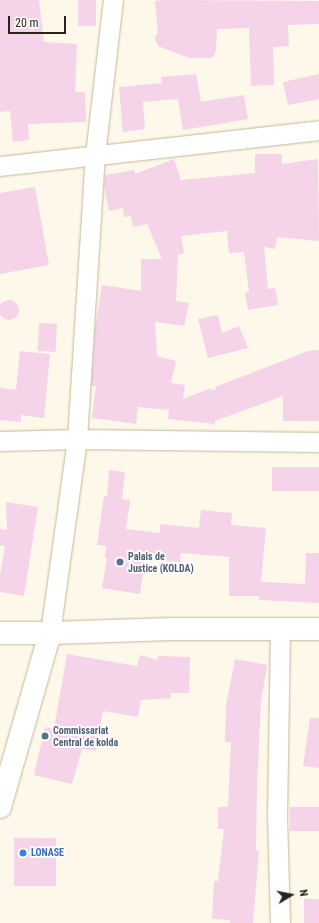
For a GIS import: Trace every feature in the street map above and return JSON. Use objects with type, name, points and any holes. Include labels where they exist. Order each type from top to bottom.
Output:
[{"type":"main road","points":[[0,633],[280,628],[319,629]]},
{"type":"main road","points":[[1,802],[50,633]]},
{"type":"street","points":[[50,633],[77,439],[95,155],[113,0]]},
{"type":"street","points":[[0,166],[319,130]]},
{"type":"street","points":[[0,441],[77,439],[319,442]]},
{"type":"street","points":[[280,628],[277,815],[280,923]]},
{"type":"building","points":[[0,0],[39,0],[44,42],[77,44],[75,92],[85,92],[86,122],[28,124],[29,140],[13,142],[10,111],[0,112]]},
{"type":"building","points":[[78,0],[96,0],[96,26],[78,26]]},
{"type":"building","points":[[155,1],[319,1],[319,24],[288,25],[289,46],[273,47],[274,85],[251,86],[249,28],[217,29],[216,51],[214,56],[209,58],[189,58],[158,46],[156,42],[155,37],[158,32]]},
{"type":"building","points":[[196,74],[201,102],[244,95],[248,119],[183,130],[178,99],[143,102],[145,129],[123,132],[119,87],[162,83],[161,77]]},
{"type":"building","points":[[319,74],[319,99],[288,105],[283,82]]},
{"type":"building","points":[[255,154],[282,154],[282,164],[318,159],[319,241],[277,237],[275,249],[264,247],[268,289],[275,288],[278,305],[248,310],[245,293],[249,292],[244,252],[229,253],[227,231],[181,236],[184,253],[178,255],[176,301],[189,303],[184,326],[155,322],[157,356],[176,361],[171,383],[185,385],[183,399],[209,389],[216,390],[215,387],[308,351],[319,350],[319,421],[283,421],[283,396],[215,421],[215,424],[168,419],[169,410],[138,407],[136,424],[92,418],[96,386],[91,386],[95,328],[102,285],[141,291],[141,259],[162,259],[147,224],[133,227],[131,216],[124,217],[123,208],[109,211],[104,186],[105,175],[134,170],[135,174],[174,159],[181,180],[255,173]]},
{"type":"building","points":[[35,187],[49,265],[0,274],[0,193]]},
{"type":"building","points":[[9,300],[16,303],[19,310],[16,317],[9,320],[2,317],[-1,310],[2,303]]},
{"type":"building","points":[[218,315],[222,333],[239,326],[248,348],[208,358],[198,319]]},
{"type":"building","points":[[39,323],[57,324],[56,352],[38,351]]},
{"type":"building","points":[[20,351],[50,354],[44,418],[21,415],[21,422],[0,420],[0,388],[16,390]]},
{"type":"building","points":[[272,467],[319,467],[319,491],[272,491]]},
{"type":"building","points":[[109,470],[125,472],[122,499],[130,500],[126,529],[160,533],[160,524],[199,528],[201,510],[232,513],[231,525],[266,528],[261,582],[305,584],[306,553],[319,553],[319,603],[259,600],[259,596],[229,596],[229,557],[181,553],[180,562],[145,559],[140,594],[102,588],[107,558],[105,558],[106,546],[97,545],[104,496],[107,497]]},
{"type":"building","points":[[6,502],[38,507],[24,596],[0,592],[0,575],[5,546],[0,545],[0,529],[7,530]]},
{"type":"building","points":[[67,654],[137,666],[140,655],[157,660],[158,656],[190,657],[189,693],[171,693],[171,698],[141,700],[138,717],[103,711],[96,751],[82,749],[72,784],[34,775],[45,727],[54,729]]},
{"type":"building","points":[[235,659],[267,665],[261,702],[257,784],[256,850],[259,851],[253,923],[230,923],[230,920],[212,919],[214,881],[218,881],[224,829],[218,829],[218,807],[228,807],[231,742],[225,742],[226,705]]},
{"type":"building","points":[[310,718],[319,718],[319,768],[303,766]]},
{"type":"building","points":[[290,807],[319,807],[319,831],[290,831]]},
{"type":"building","points":[[14,838],[56,838],[56,886],[14,886]]},
{"type":"building","points":[[304,899],[319,899],[319,923],[304,923]]},
{"type":"place","name":"Palais de Justice (KOLDA)","points":[[120,562]]},
{"type":"place","name":"Commissariat Central de kolda","points":[[45,736]]},
{"type":"place","name":"LONASE","points":[[23,853]]}]
